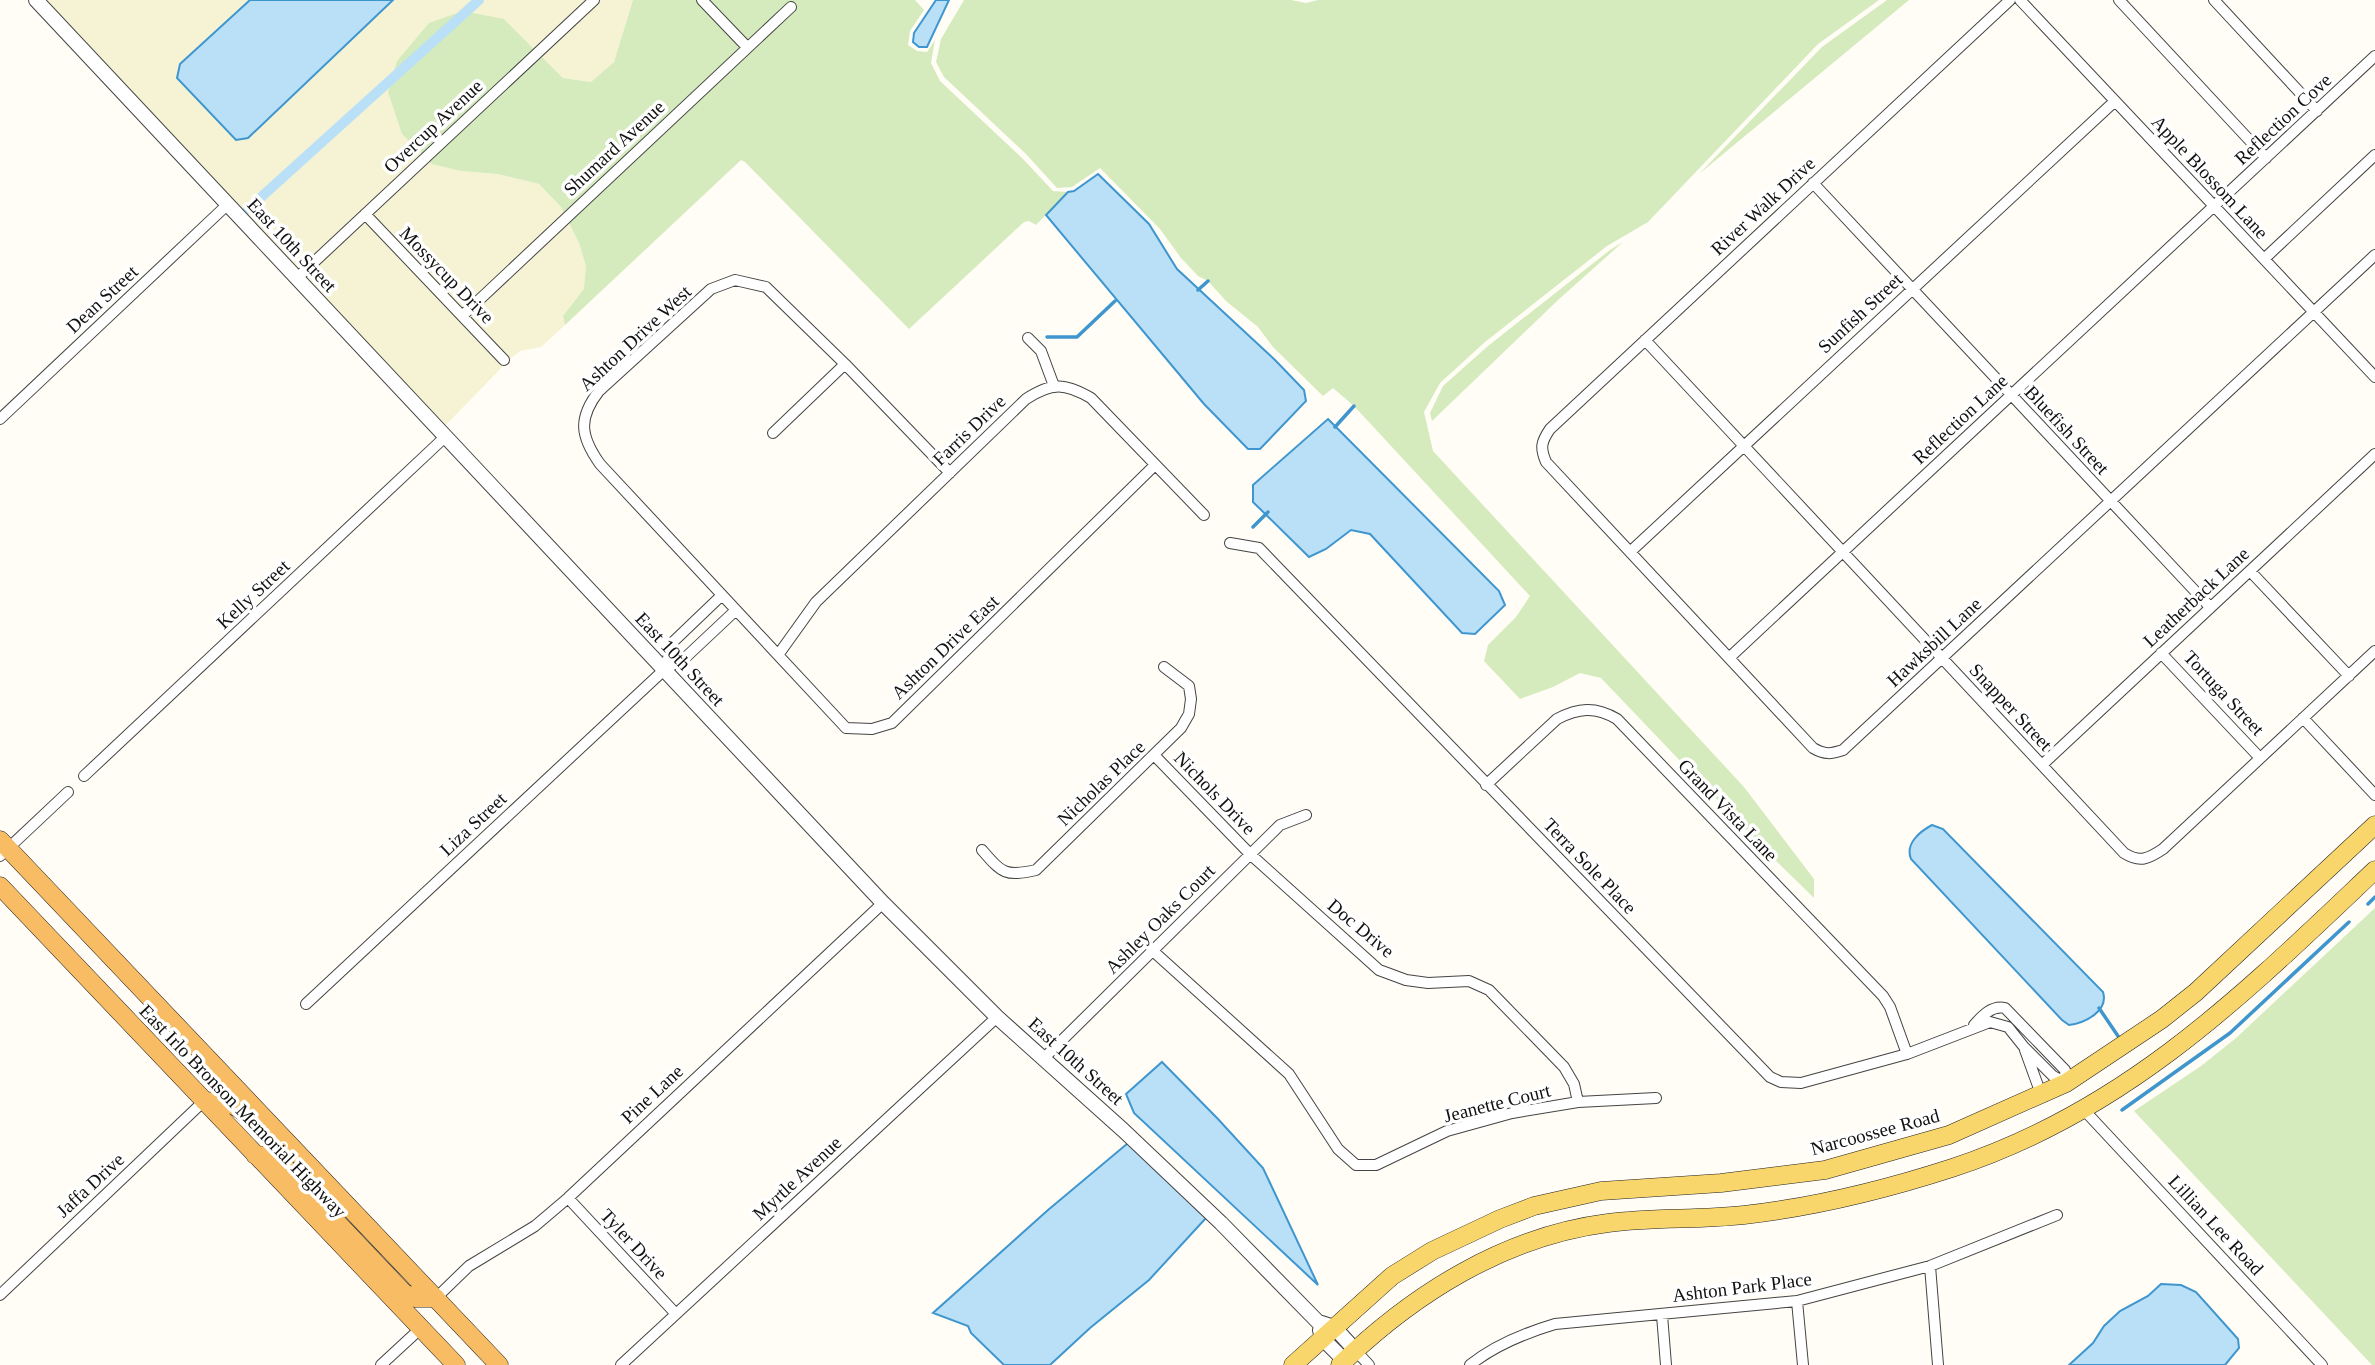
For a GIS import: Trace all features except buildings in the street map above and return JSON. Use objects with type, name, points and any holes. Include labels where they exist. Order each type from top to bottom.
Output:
[{"type":"highway","name":"East Irlo Bronson Memorial Highway","points":[[3,848],[499,1365]]},
{"type":"highway","name":"East Irlo Bronson Memorial Highway","points":[[0,886],[456,1365]]},
{"type":"highway","points":[[204,1101],[224,1101],[239,1107],[383,1258],[398,1259]]},
{"type":"highway","points":[[255,1155],[274,1156],[404,1293],[415,1298],[436,1298]]},
{"type":"main road","name":"Narcoossee Road","points":[[1293,1365],[1324,1329],[1392,1276],[1430,1252],[1490,1223],[1534,1206],[1601,1191],[1721,1183],[1825,1170],[1949,1135],[2066,1083],[2153,1026],[2196,992],[2375,825]]},
{"type":"main road","points":[[1347,1360],[1414,1302],[1448,1279],[1504,1252],[1558,1233],[1636,1219],[1742,1215],[1829,1203],[1955,1167],[2006,1147],[2084,1110],[2137,1077],[2208,1024],[2259,980],[2375,870]]},
{"type":"main road","points":[[2066,1083],[2084,1110]]},
{"type":"street","name":"East 10th Street","points":[[36,0],[883,903],[997,1017],[1221,1223],[1324,1329],[1347,1360]]},
{"type":"street","name":"Overcup Avenue","points":[[297,278],[594,0]]},
{"type":"street","points":[[702,0],[747,47]]},
{"type":"street","name":"River Walk Drive","points":[[1542,440],[1550,429],[2010,0]]},
{"type":"street","name":"Apple Blossom Lane","points":[[2020,0],[2375,377]]},
{"type":"street","points":[[2119,0],[2266,159]]},
{"type":"street","points":[[2214,0],[2316,111]]},
{"type":"street","name":"Shumard Avenue","points":[[462,316],[791,7]]},
{"type":"street","name":"Reflection Cove","points":[[2215,207],[2375,56]]},
{"type":"street","name":"Sunfish Street","points":[[1630,552],[2115,101]]},
{"type":"street","points":[[2264,259],[2375,155]]},
{"type":"street","name":"Bluefish Street","points":[[1813,183],[2210,607]]},
{"type":"street","name":"Dean Street","points":[[0,419],[227,205]]},
{"type":"street","name":"Reflection Lane","points":[[1730,657],[2215,207]]},
{"type":"street","name":"Mossycup Drive","points":[[365,214],[504,360]]},
{"type":"street","name":"Hawksbill Lane","points":[[1542,440],[1541,450],[1546,462],[1813,748],[1831,754],[1843,750],[2375,256]]},
{"type":"street","name":"Ashton Drive West","points":[[721,596],[600,464],[588,448],[583,426],[587,408],[599,391],[711,289],[735,280],[766,287],[950,473]]},
{"type":"street","points":[[1028,338],[1041,351],[1054,386],[1072,388],[1091,398],[1204,515]]},
{"type":"street","name":"Snapper Street","points":[[1645,340],[2124,853],[2141,860],[2149,859],[2163,849],[2375,651]]},
{"type":"street","points":[[773,433],[845,364]]},
{"type":"street","name":"Farris Drive","points":[[778,655],[816,602],[1026,399],[1054,386]]},
{"type":"street","name":"Kelly Street","points":[[85,776],[445,437]]},
{"type":"street","name":"Leatherback Lane","points":[[2042,765],[2375,454]]},
{"type":"street","name":"Ashton Drive East","points":[[721,596],[846,728],[872,729],[892,723],[1156,465]]},
{"type":"street","name":"Terra Sole Place","points":[[1230,542],[1259,548],[1770,1077],[1781,1082],[1801,1083],[1906,1054],[1958,1036],[1999,1006],[2005,1008],[2065,1070],[2066,1083]]},
{"type":"street","points":[[2250,571],[2349,676]]},
{"type":"street","points":[[664,670],[674,641],[721,596]]},
{"type":"street","name":"Liza Street","points":[[306,1004],[664,670],[686,657],[736,610]]},
{"type":"street","name":"Tortuga Street","points":[[2161,653],[2260,758]]},
{"type":"street","name":"Nicholas Place","points":[[982,850],[1000,871],[1015,875],[1036,870],[1181,728],[1189,714],[1189,686],[1164,667]]},
{"type":"street","name":"Grand Vista Lane","points":[[1486,785],[1557,719],[1576,710],[1591,709],[1605,712],[1616,719],[1883,996],[1890,1007],[1906,1054]]},
{"type":"street","points":[[2303,718],[2375,795]]},
{"type":"street","name":"Nichols Drive","points":[[1154,755],[1250,855]]},
{"type":"street","points":[[3,848],[68,792]]},
{"type":"street","name":"Ashley Oaks Court","points":[[1044,1058],[1280,825],[1306,815]]},
{"type":"street","name":"Doc Drive","points":[[1250,855],[1379,970],[1406,980],[1428,983],[1469,981],[1489,990],[1564,1067],[1574,1084],[1578,1102]]},
{"type":"street","name":"Pine Lane","points":[[436,1298],[469,1266],[535,1226],[568,1198],[883,903]]},
{"type":"street","name":"Jeanette Court","points":[[1153,951],[1290,1074],[1338,1149],[1356,1165],[1376,1165],[1447,1131],[1512,1114],[1578,1102],[1656,1098]]},
{"type":"street","name":"Myrtle Avenue","points":[[621,1365],[997,1017]]},
{"type":"street","name":"Terra Sole Place","points":[[1971,1028],[1990,1022],[2008,1027],[2053,1076],[2066,1083]]},
{"type":"street","name":"Terra Sole Place","points":[[2024,1047],[2041,1094]]},
{"type":"street","name":"Jaffa Drive","points":[[0,1295],[204,1101]]},
{"type":"street","name":"Lillian Lee Road","points":[[2084,1110],[2322,1365]]},
{"type":"street","name":"Tyler Drive","points":[[568,1198],[676,1314]]},
{"type":"street","name":"Ashton Park Place","points":[[1470,1365],[1501,1345],[1555,1324],[1797,1301],[1930,1266],[2057,1215]]},
{"type":"street","points":[[1930,1266],[1938,1365]]},
{"type":"street","points":[[1797,1301],[1803,1365]]},
{"type":"street","points":[[1662,1315],[1666,1365]]},
{"type":"street","points":[[382,1365],[421,1328]]},
{"type":"street","points":[[1347,1360],[1369,1365]]},
{"type":"shaded area","points":[[44,0],[633,0],[614,62],[591,82],[563,78],[504,19],[461,171],[498,174],[539,184],[561,207],[579,243],[586,266],[585,289],[563,316],[565,325],[541,347],[520,351],[510,359],[444,427]]},
{"type":"green space","points":[[633,0],[915,0],[924,10],[910,31],[908,45],[917,51],[927,52],[935,40],[931,63],[940,81],[1053,191],[1068,192],[1036,225],[1029,221],[1024,222],[909,329],[741,160],[565,325],[563,316],[584,289],[586,266],[579,243],[561,207],[539,184],[498,174],[461,171],[432,164],[402,134],[388,92],[397,61],[429,23],[463,11],[504,19],[563,78],[591,82],[614,62]]},
{"type":"green space","points":[[964,0],[1291,0],[1306,3],[1318,0],[1879,0],[1818,44],[1648,222],[1607,246],[1485,342],[1440,383],[1424,412],[1433,451],[1744,787],[1814,879],[1814,898],[1601,678],[1580,673],[1553,687],[1520,699],[1484,661],[1488,645],[1516,617],[1530,596],[1354,406],[1333,388],[1323,396],[1273,347],[1258,327],[1226,301],[1208,281],[1198,276],[1160,229],[1100,168],[1072,187],[1057,188],[1026,154],[944,77],[936,62],[941,39]]},
{"type":"green space","points":[[1887,0],[1909,0],[1699,174],[1822,47]]},
{"type":"green space","points":[[1623,242],[1558,300],[1432,421],[1430,413],[1443,386],[1488,346]]},
{"type":"green space","points":[[2375,908],[2375,1365],[2372,1365],[2134,1111],[2201,1066],[2236,1038]]},
{"type":"water","points":[[250,0],[393,0],[248,138],[236,140],[177,78],[180,64]]},
{"type":"water","points":[[936,0],[949,0],[927,47],[919,47],[913,42],[914,33]]},
{"type":"water","points":[[1098,174],[1149,224],[1177,269],[1304,390],[1306,401],[1260,449],[1248,449],[1204,404],[1046,215],[1068,192],[1074,191]]},
{"type":"water","points":[[1328,419],[1499,591],[1505,605],[1475,634],[1462,633],[1370,534],[1351,530],[1326,549],[1309,557],[1253,502],[1253,485]]},
{"type":"water","points":[[1932,825],[1943,829],[2103,992],[2102,1005],[2094,1015],[2069,1025],[2062,1020],[1911,859],[1912,843],[1922,831]]},
{"type":"water","points":[[1162,1062],[1263,1168],[1318,1285],[1134,1113],[1126,1094]]},
{"type":"water","points":[[1128,1143],[1206,1218],[1149,1280],[1050,1365],[1004,1365],[971,1333],[968,1326],[933,1313],[1048,1210]]},
{"type":"water","points":[[2161,1284],[2181,1285],[2196,1292],[2238,1339],[2239,1348],[2225,1365],[2069,1365],[2093,1343],[2104,1326],[2120,1311],[2148,1296]]},
{"type":"waterway","points":[[248,209],[479,0]]},
{"type":"waterway","points":[[1198,290],[1208,281]]},
{"type":"waterway","points":[[1047,337],[1077,337],[1115,301]]},
{"type":"waterway","points":[[1335,427],[1354,406]]},
{"type":"waterway","points":[[1253,527],[1268,512]]},
{"type":"waterway","points":[[2368,904],[2375,897]]},
{"type":"waterway","points":[[2122,1110],[2230,1033],[2349,922]]},
{"type":"waterway","points":[[2099,1008],[2120,1039]]}]
